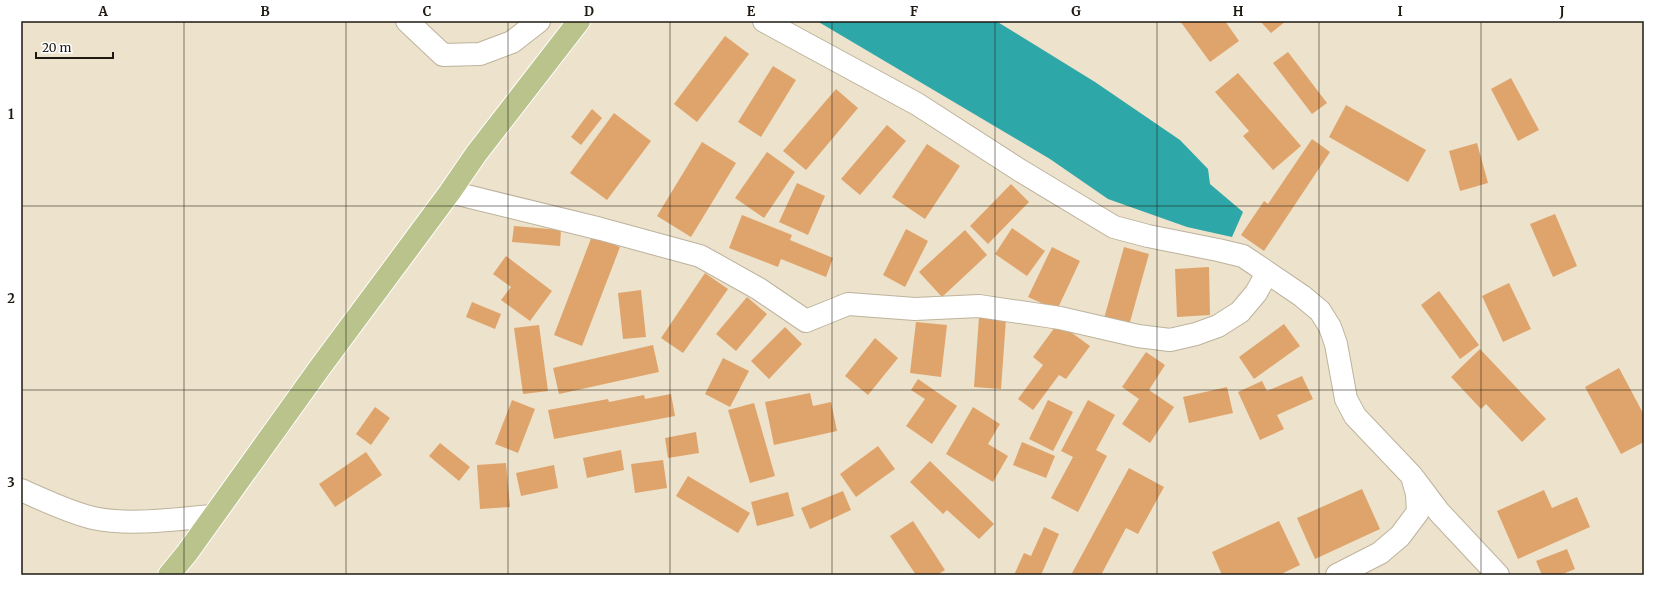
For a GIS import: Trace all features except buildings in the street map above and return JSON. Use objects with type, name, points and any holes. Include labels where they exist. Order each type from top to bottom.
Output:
[{"type":"main road","points":[[169,575],[187,553],[321,366],[450,192],[476,154],[579,21]]},
{"type":"street","points":[[407,21],[443,55],[480,54],[512,42],[539,21]]},
{"type":"street","points":[[764,21],[917,104],[1021,171],[1114,227],[1148,236],[1243,256],[1302,296],[1320,311],[1330,327],[1336,344],[1346,399],[1355,416],[1412,476],[1439,512],[1498,575]]},
{"type":"street","points":[[450,192],[601,229],[700,256],[759,289],[806,321],[848,304],[915,309],[979,306],[1060,318],[1138,336],[1170,340],[1196,334],[1218,326],[1240,312],[1256,293],[1267,273]]},
{"type":"street","points":[[1338,575],[1380,553],[1400,536],[1418,512],[1417,494],[1412,476]]},
{"type":"street","points":[[21,490],[53,504],[93,518],[137,522],[213,516]]},
{"type":"water","points":[[817,21],[996,21],[1095,82],[1180,140],[1208,169],[1210,184],[1243,212],[1232,237],[1187,227],[1108,199],[1050,159]]}]
